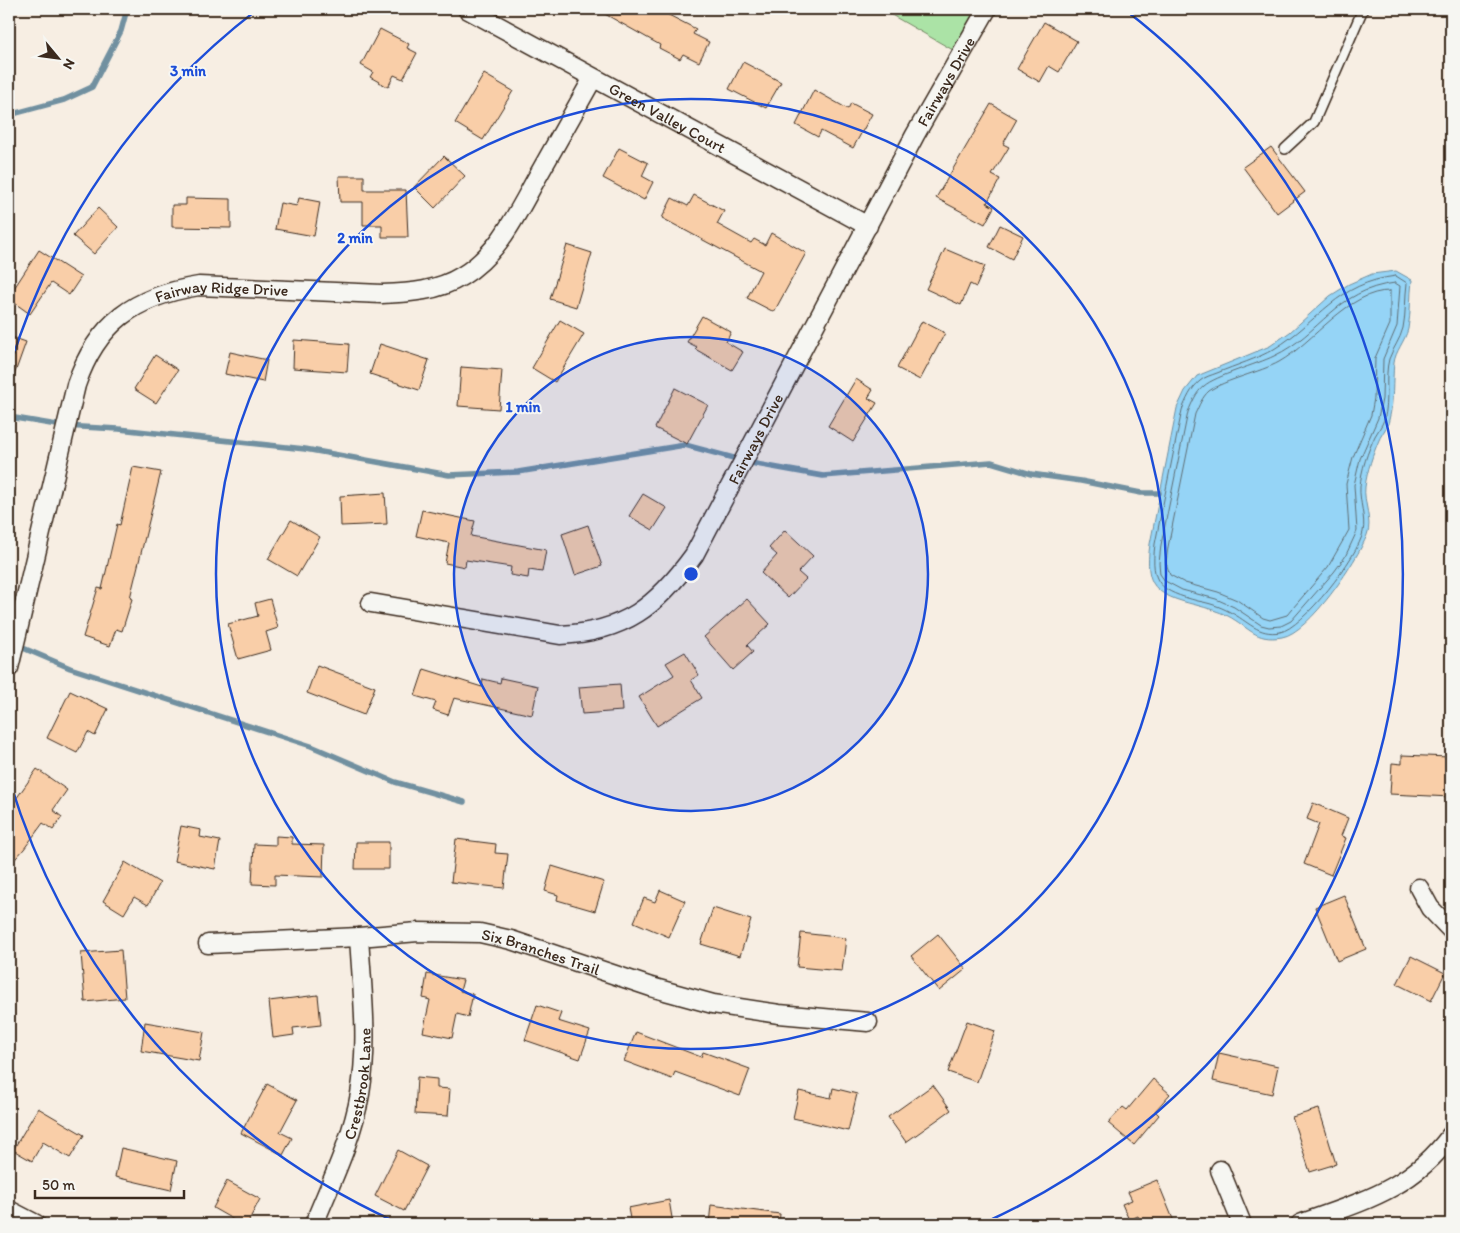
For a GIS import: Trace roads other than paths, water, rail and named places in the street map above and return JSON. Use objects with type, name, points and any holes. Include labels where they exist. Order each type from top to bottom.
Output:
[{"type":"street","name":"Green Valley Court","points":[[467,9],[868,226]]},
{"type":"street","name":"Fairways Drive","points":[[371,603],[560,635],[583,634],[609,628],[634,615],[656,600],[677,579],[694,555],[915,135],[986,9]]},
{"type":"street","name":"Fairway Ridge Drive","points":[[9,668],[76,385],[89,353],[106,330],[134,306],[156,296],[199,286],[382,294],[412,293],[434,288],[462,276],[486,257],[507,231],[592,78]]},
{"type":"street","points":[[1420,888],[1430,908],[1451,930]]},
{"type":"street","name":"Six Branches Trail","points":[[208,944],[359,937],[418,932],[480,933],[511,940],[651,987],[713,1004],[779,1014],[868,1022]]},
{"type":"street","name":"Crestbrook Lane","points":[[314,1224],[350,1137],[360,1094],[364,1051],[359,937]]},
{"type":"street","points":[[1300,1224],[1384,1192],[1404,1182],[1424,1167],[1451,1136]]},
{"type":"street","points":[[1220,1170],[1242,1224]]},
{"type":"street","points":[[9,1210],[36,1224]]},
{"type":"lane","points":[[1285,150],[1314,122],[1363,9]]},
{"type":"water","points":[[1396,271],[1412,280],[1408,329],[1395,359],[1392,406],[1388,423],[1380,437],[1366,481],[1365,493],[1369,530],[1362,547],[1343,578],[1318,610],[1305,623],[1293,633],[1273,638],[1253,633],[1228,616],[1171,597],[1162,592],[1151,579],[1149,570],[1150,544],[1177,408],[1185,391],[1197,376],[1270,346],[1290,332],[1330,296],[1349,284],[1372,274]]},
{"type":"waterway","points":[[9,115],[64,100],[92,87],[121,31],[127,9]]},
{"type":"waterway","points":[[9,417],[63,426],[119,429],[305,449],[449,475],[518,472],[685,445],[756,464],[823,476],[991,462],[1031,474],[1081,481],[1141,493],[1159,493]]},
{"type":"waterway","points":[[16,645],[70,668],[311,746],[395,782],[464,802]]}]
